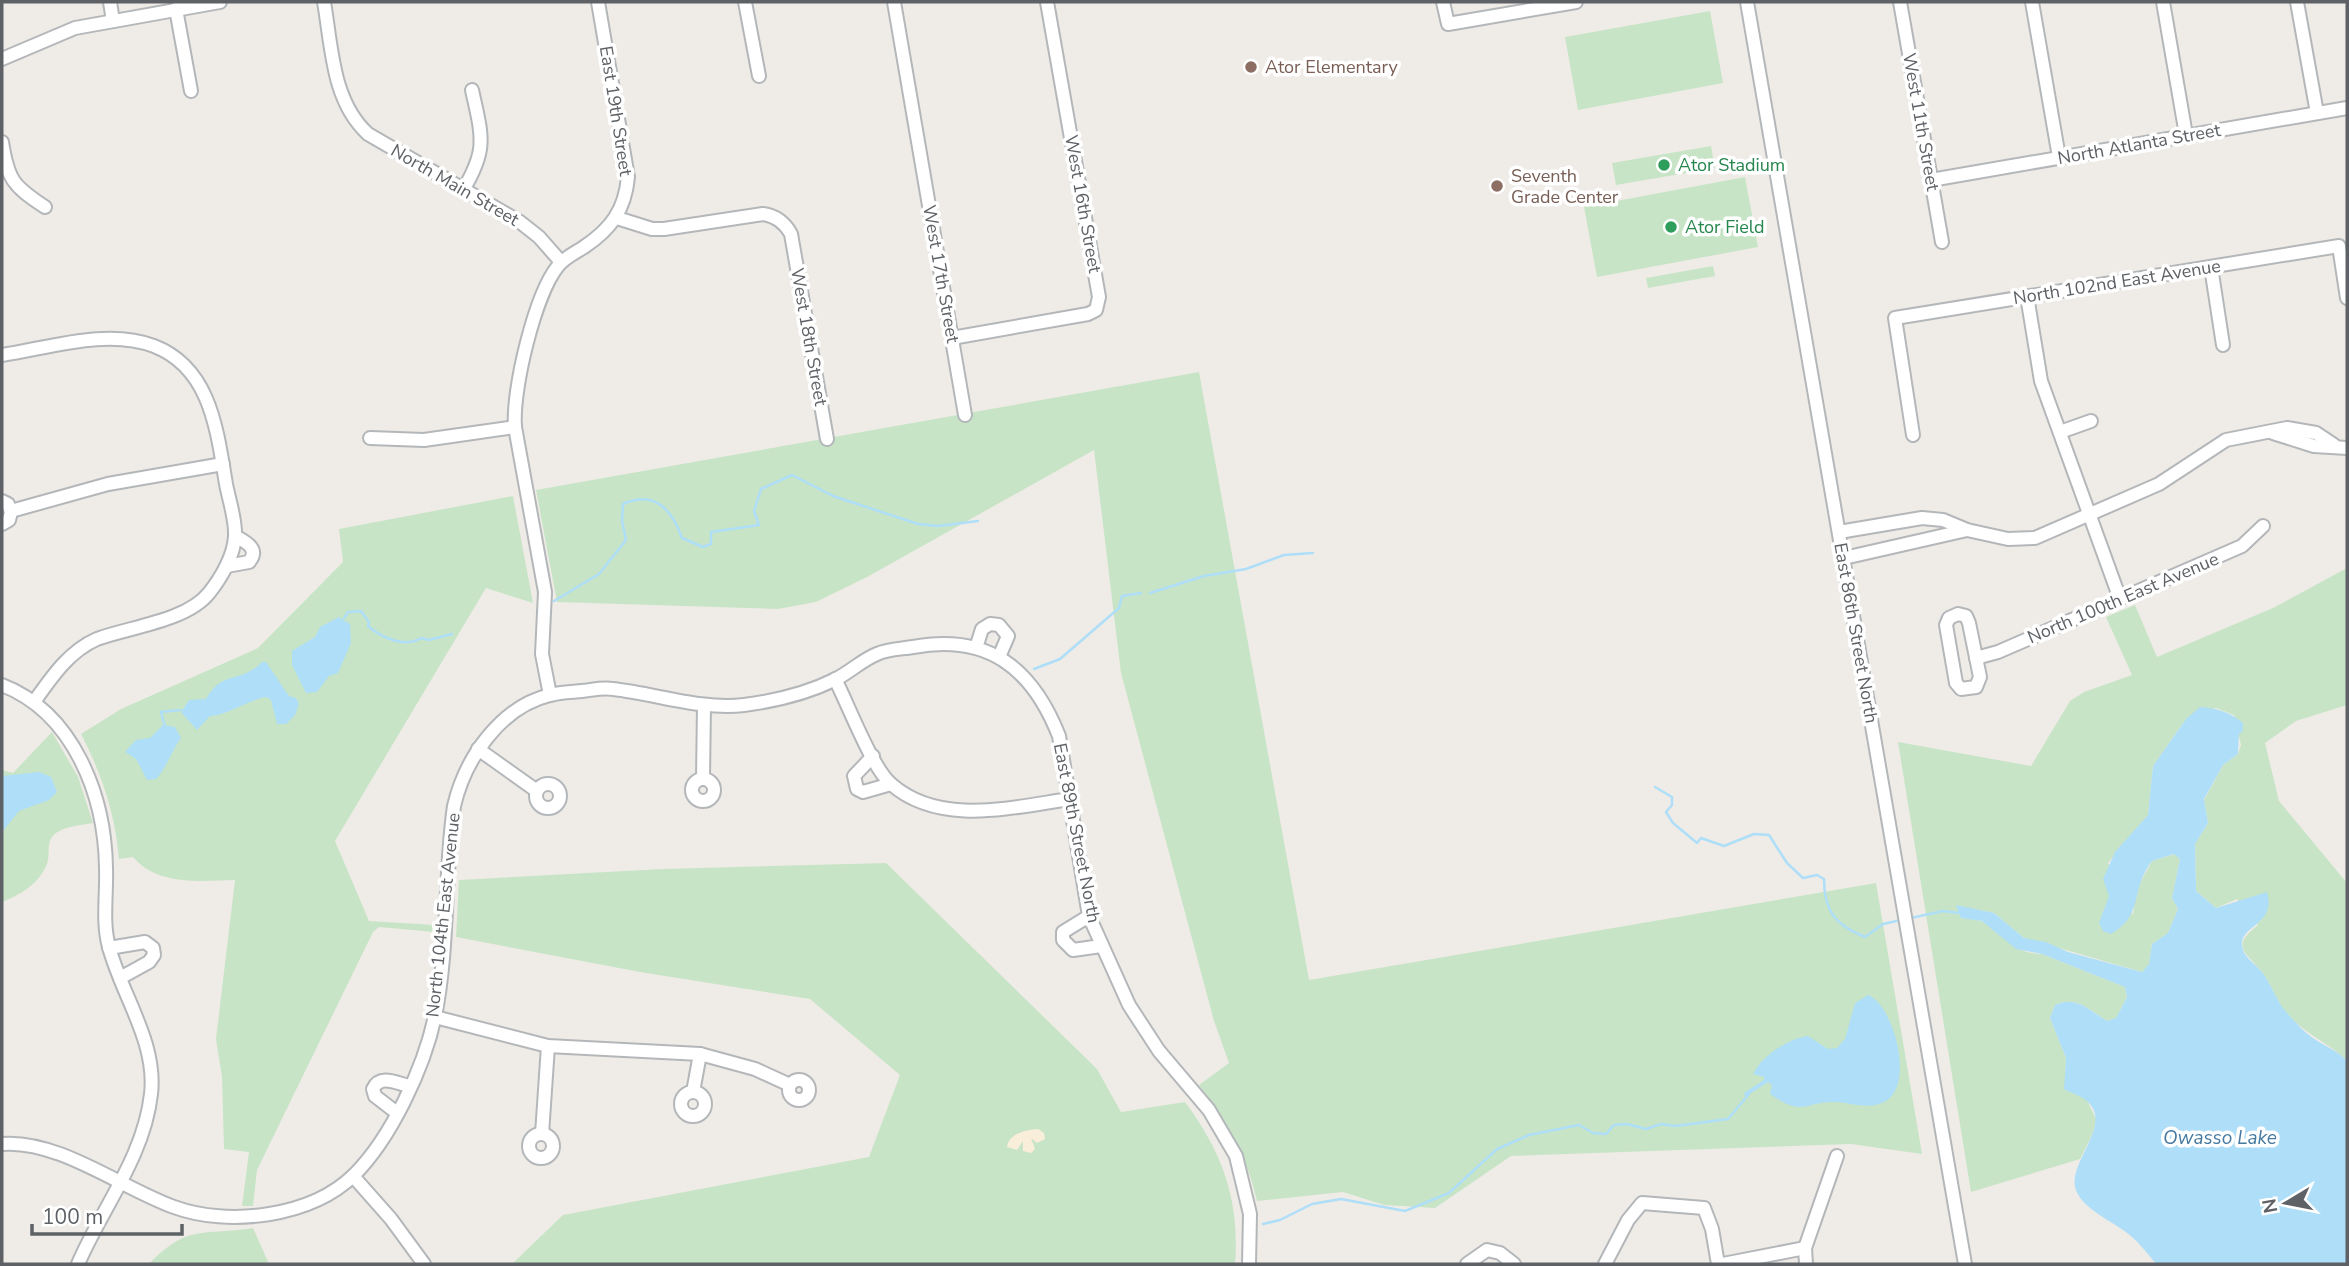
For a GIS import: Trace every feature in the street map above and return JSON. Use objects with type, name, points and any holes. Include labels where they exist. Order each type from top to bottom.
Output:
[{"type":"street","points":[[110,2],[113,21]]},
{"type":"street","points":[[2,59],[55,34],[220,2]]},
{"type":"street","name":"North Main Street","points":[[324,2],[340,90],[347,111],[368,134],[530,229],[561,262]]},
{"type":"street","name":"East 19th Street","points":[[598,2],[628,177],[626,197],[617,218]]},
{"type":"street","points":[[745,2],[758,76]]},
{"type":"street","name":"West 17th Street","points":[[894,2],[965,415]]},
{"type":"street","name":"West 16th Street","points":[[952,338],[1088,314],[1096,310],[1099,297],[1047,2]]},
{"type":"street","points":[[1443,2],[1448,24],[1576,2]]},
{"type":"street","name":"East 86th Street North","points":[[1747,2],[1965,1264]]},
{"type":"street","name":"West 11th Street","points":[[1900,2],[1942,242]]},
{"type":"street","points":[[2032,2],[2059,157]]},
{"type":"street","points":[[2163,2],[2186,135]]},
{"type":"street","points":[[2297,2],[2316,113]]},
{"type":"street","points":[[176,9],[191,91]]},
{"type":"street","points":[[463,190],[478,166],[481,148],[472,90]]},
{"type":"street","name":"North Atlanta Street","points":[[1931,180],[2347,108]]},
{"type":"street","points":[[2,142],[7,172],[13,184],[45,208]]},
{"type":"street","name":"West 18th Street","points":[[617,218],[652,229],[764,214],[780,220],[791,234],[827,439]]},
{"type":"street","points":[[550,695],[542,654],[545,592],[514,427],[517,382],[542,293],[561,262],[601,236],[617,218]]},
{"type":"street","name":"North 102nd East Avenue","points":[[1913,435],[1895,318],[2339,246],[2347,298]]},
{"type":"street","points":[[2211,267],[2223,345]]},
{"type":"street","points":[[2027,296],[2038,366],[2088,515],[2120,599]]},
{"type":"street","points":[[2,355],[113,339],[154,346],[189,369],[205,394],[217,429],[235,536],[226,566],[207,596],[187,609],[96,640],[77,652],[57,671],[34,702]]},
{"type":"street","points":[[2060,432],[2091,421]]},
{"type":"street","points":[[370,438],[424,440],[514,427]]},
{"type":"street","points":[[1839,532],[1922,518],[1943,520],[1967,530],[2023,539],[2050,533],[2159,484],[2226,440],[2273,433],[2287,428],[2316,433],[2347,448]]},
{"type":"street","points":[[11,511],[108,484],[223,464]]},
{"type":"street","points":[[2,501],[11,511]]},
{"type":"street","points":[[2,524],[9,520],[11,511]]},
{"type":"street","name":"North 100th East Avenue","points":[[1976,658],[1998,652],[2242,546],[2263,527]]},
{"type":"street","points":[[1844,558],[1967,530]]},
{"type":"street","points":[[226,566],[249,562],[254,557],[254,549],[235,536]]},
{"type":"street","points":[[1958,614],[1966,616],[1976,658],[1980,677],[1976,687],[1961,689],[1956,682],[1946,625],[1949,618],[1958,614]]},
{"type":"street","points":[[976,648],[982,629],[990,624],[999,625],[1008,636],[999,657]]},
{"type":"street","name":"North 104th East Avenue","points":[[353,1177],[386,1135],[409,1086],[435,1017],[454,806],[460,780],[478,749],[517,711],[550,695],[610,688],[704,705],[744,705],[784,698],[835,679],[878,653],[942,642],[976,648]]},
{"type":"street","name":"East 89th Street North","points":[[976,648],[1014,666],[1048,709],[1059,736],[1089,916],[1129,1005],[1159,1051],[1209,1110],[1236,1156],[1250,1214],[1249,1264]]},
{"type":"street","points":[[835,679],[873,756],[891,784],[914,797],[942,808],[973,812],[1070,799]]},
{"type":"street","points":[[2,685],[34,702],[61,729],[76,751],[103,818],[109,948],[144,1037],[151,1093],[144,1130],[122,1181],[78,1264]]},
{"type":"street","points":[[703,778],[704,705]]},
{"type":"street","points":[[478,749],[537,791]]},
{"type":"street","points":[[873,756],[854,776],[857,789],[863,792],[891,784]]},
{"type":"street","points":[[1089,916],[1068,926],[1063,932],[1063,940],[1073,950],[1101,946]]},
{"type":"street","points":[[109,948],[145,942],[153,948],[154,955],[149,962],[120,978]]},
{"type":"street","points":[[435,1017],[548,1046],[699,1054],[755,1069],[790,1085]]},
{"type":"street","points":[[542,1134],[548,1046]]},
{"type":"street","points":[[693,1092],[699,1054]]},
{"type":"street","points":[[397,1113],[375,1096],[373,1089],[376,1083],[382,1080],[409,1086]]},
{"type":"street","points":[[2,1144],[65,1156],[174,1207],[211,1216],[276,1214],[315,1199],[353,1177],[391,1219],[424,1264]]},
{"type":"street","points":[[1806,1264],[1805,1248],[1837,1156]]},
{"type":"street","points":[[1605,1264],[1628,1220],[1642,1203],[1704,1208],[1721,1264],[1805,1248]]},
{"type":"street","points":[[1467,1264],[1487,1250],[1500,1253],[1514,1264]]},
{"type":"green space","points":[[1710,11],[1723,83],[1578,110],[1565,37]]},
{"type":"green space","name":"Ator Stadium","points":[[1711,146],[1715,168],[1616,185],[1612,163]]},
{"type":"green space","name":"Ator Field","points":[[1745,177],[1758,247],[1597,277],[1584,207]]},
{"type":"green space","points":[[1713,266],[1715,276],[1648,288],[1646,278]]},
{"type":"green space","points":[[1199,372],[1309,980],[1876,883],[1922,1154],[1851,1144],[1511,1156],[1435,1208],[1384,1205],[1343,1192],[1257,1201],[1248,1169],[1235,1140],[1199,1085],[1229,1063],[1214,1021],[1121,673],[1094,450],[867,577],[816,602],[778,609],[557,602],[536,490]]},
{"type":"green space","points":[[513,496],[533,603],[486,588],[335,841],[369,921],[435,925],[434,932],[379,927],[373,932],[257,1170],[253,1206],[242,1206],[249,1152],[224,1149],[222,1077],[216,1039],[235,880],[180,880],[154,873],[133,857],[119,859],[106,795],[81,734],[121,709],[258,648],[343,562],[339,529]]},
{"type":"green space","points":[[2347,568],[2347,705],[2296,721],[2265,743],[2279,801],[2347,883],[2347,1061],[2302,1028],[2283,1009],[2265,976],[2245,953],[2245,938],[2258,925],[2237,899],[2216,908],[2196,891],[2195,844],[2208,823],[2204,800],[2223,765],[2238,754],[2241,745],[2234,715],[2216,708],[2186,719],[2153,766],[2148,815],[2108,863],[2133,915],[2136,890],[2152,861],[2175,854],[2180,859],[2172,898],[2178,909],[2168,933],[2152,944],[2149,964],[2142,972],[2024,938],[1994,913],[1957,906],[1961,918],[1983,922],[2015,947],[2042,954],[2125,987],[2127,997],[2116,1018],[2107,1021],[2082,1005],[2069,1002],[2055,1005],[2050,1018],[2066,1058],[2065,1072],[2088,1102],[2096,1119],[2093,1133],[2080,1159],[1971,1192],[1898,742],[2031,766],[2070,701],[2084,692],[2132,675],[2106,617],[2135,605],[2157,657],[2273,608]]},
{"type":"green space","points":[[52,732],[78,777],[93,823],[69,827],[56,833],[49,843],[44,871],[22,892],[2,902],[2,770],[13,773]]},
{"type":"green space","points":[[886,863],[1097,1069],[1121,1112],[1185,1102],[1210,1140],[1226,1178],[1235,1219],[1235,1264],[512,1264],[563,1215],[869,1157],[900,1075],[810,999],[640,972],[456,937],[459,880],[662,869]]},
{"type":"green space","points":[[253,1228],[269,1264],[149,1264],[175,1242],[186,1237]]},
{"type":"sand","points":[[1038,1129],[1044,1133],[1045,1139],[1037,1143],[1031,1138],[1035,1149],[1031,1153],[1023,1151],[1023,1141],[1017,1150],[1007,1147],[1015,1135]]},
{"type":"water","points":[[339,617],[350,624],[351,643],[338,673],[329,676],[317,692],[306,693],[292,665],[292,651],[315,637],[320,627]]},
{"type":"water","points":[[266,662],[289,696],[296,698],[299,704],[295,715],[286,724],[277,724],[271,700],[266,697],[210,716],[197,730],[181,712],[189,700],[206,699],[212,690],[225,680],[246,673]]},
{"type":"water","name":"Owasso Lake","points":[[2200,707],[2233,716],[2243,723],[2243,731],[2239,734],[2238,754],[2223,765],[2204,799],[2208,823],[2195,844],[2196,891],[2216,908],[2267,892],[2267,911],[2244,936],[2242,947],[2294,1021],[2312,1038],[2347,1061],[2347,1264],[2156,1264],[2131,1236],[2084,1202],[2075,1187],[2075,1177],[2093,1132],[2094,1111],[2086,1100],[2064,1089],[2066,1058],[2050,1018],[2055,1005],[2069,1002],[2082,1005],[2107,1021],[2116,1018],[2127,997],[2125,987],[2042,954],[2016,949],[1982,921],[1961,918],[1956,905],[1994,913],[2024,938],[2046,942],[2068,952],[2142,972],[2149,964],[2152,944],[2168,933],[2178,909],[2172,898],[2180,859],[2174,854],[2152,861],[2145,872],[2129,918],[2111,934],[2103,931],[2099,923],[2109,896],[2103,879],[2115,852],[2148,815],[2153,766],[2186,719]]},
{"type":"water","points":[[163,725],[175,727],[181,738],[160,775],[156,779],[147,780],[136,759],[125,752],[136,740],[150,738]]},
{"type":"water","points":[[39,772],[51,777],[57,792],[49,800],[19,811],[2,832],[2,776]]},
{"type":"water","points":[[1868,995],[1886,1014],[1898,1047],[1899,1080],[1894,1094],[1884,1102],[1866,1106],[1825,1102],[1797,1107],[1770,1094],[1772,1085],[1768,1082],[1745,1097],[1744,1093],[1764,1080],[1764,1077],[1753,1074],[1757,1067],[1785,1044],[1808,1036],[1828,1049],[1837,1048],[1845,1039],[1855,1003]]},
{"type":"waterway","points":[[554,601],[599,574],[626,540],[622,521],[623,504],[634,500],[644,499],[660,505],[673,518],[682,538],[703,547],[711,544],[711,532],[759,525],[754,511],[761,489],[792,475],[833,496],[918,524],[938,526],[978,521]]},
{"type":"waterway","points":[[1150,593],[1204,576],[1246,569],[1284,555],[1313,553]]},
{"type":"waterway","points":[[1034,669],[1060,659],[1119,608],[1122,596],[1141,593]]},
{"type":"waterway","points":[[344,618],[348,612],[361,611],[369,622],[368,626],[387,638],[401,642],[421,638],[429,640],[452,634]]},
{"type":"waterway","points":[[165,727],[161,712],[180,710]]},
{"type":"waterway","points":[[1655,787],[1672,797],[1672,805],[1666,812],[1673,823],[1697,843],[1701,838],[1724,846],[1754,834],[1769,835],[1787,863],[1803,878],[1817,875],[1824,879],[1826,900],[1833,916],[1855,932],[1865,937],[1883,924],[1901,920]]},
{"type":"waterway","points":[[1911,918],[1943,911],[1959,913]]},
{"type":"waterway","points":[[1263,1224],[1280,1220],[1312,1204],[1341,1199],[1405,1211],[1449,1193],[1497,1149],[1529,1135],[1579,1125],[1593,1133],[1606,1134],[1614,1125],[1627,1124],[1646,1129],[1661,1124],[1675,1126],[1728,1119],[1749,1094]]},
{"type":"place","name":"Ator Elementary","points":[[1251,67]]},
{"type":"place","name":"Ator Stadium","points":[[1664,165]]},
{"type":"place","name":"Seventh Grade Center","points":[[1497,186]]},
{"type":"place","name":"Ator Field","points":[[1671,227]]}]
